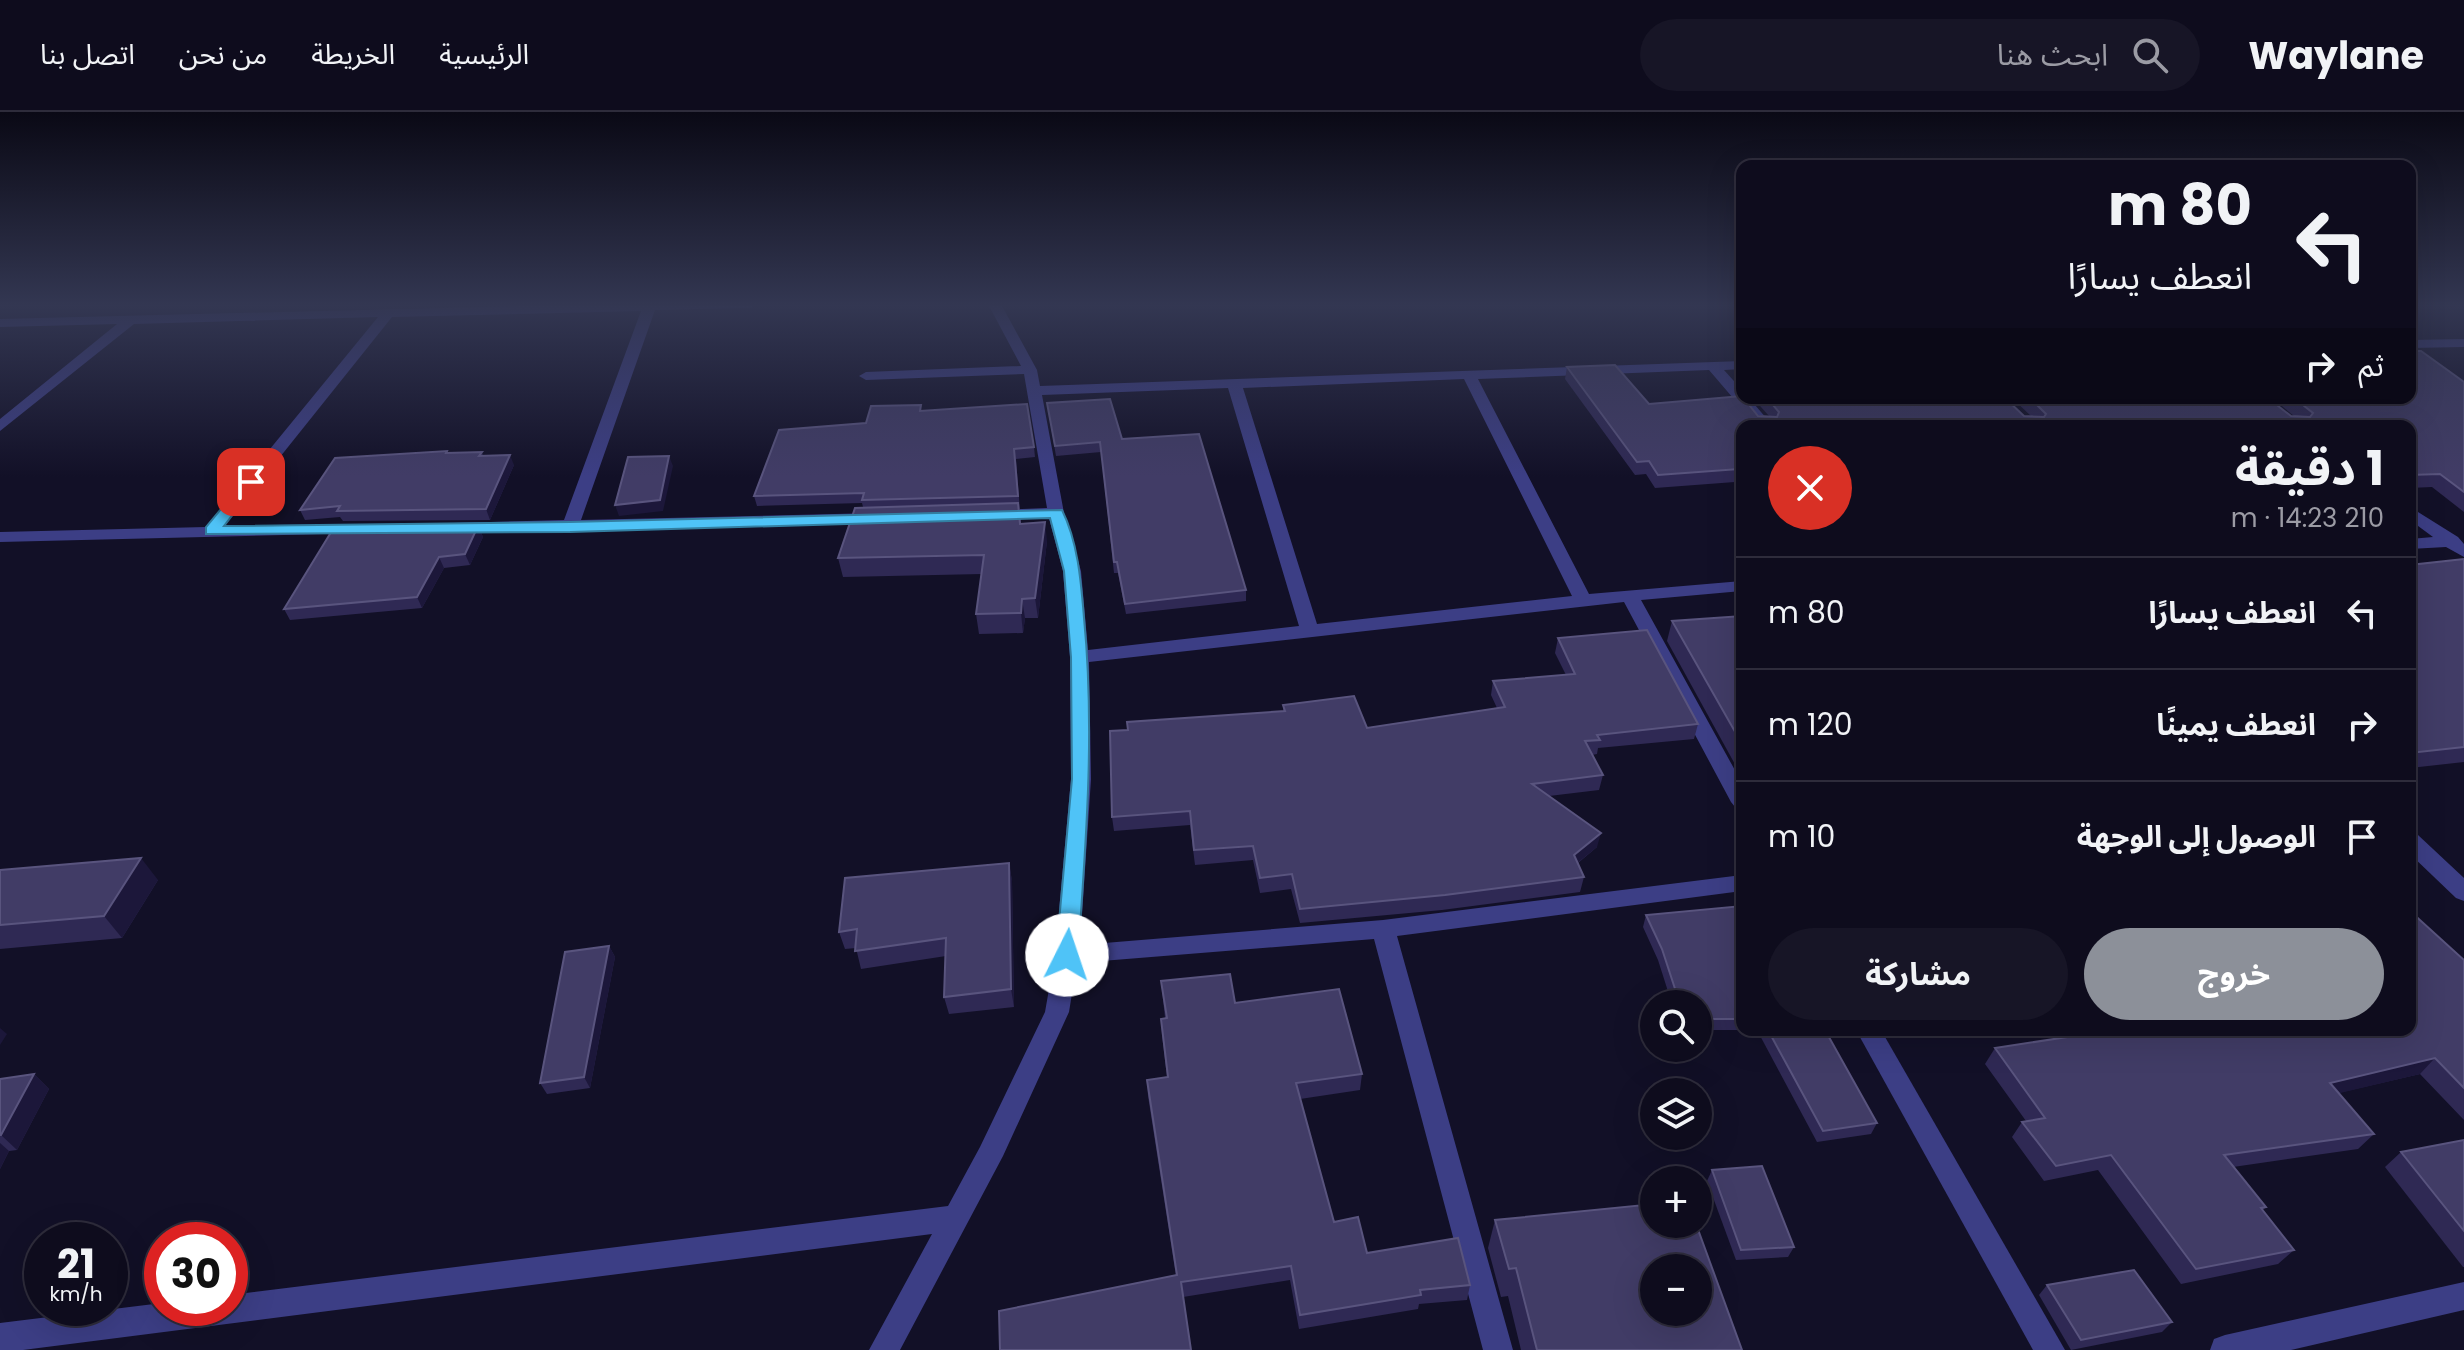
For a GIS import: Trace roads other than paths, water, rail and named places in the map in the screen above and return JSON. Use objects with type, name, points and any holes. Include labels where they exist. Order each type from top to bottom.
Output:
[{"type":"street","points":[[0,426],[79,362]]},
{"type":"street","points":[[212,531],[349,362]]},
{"type":"street","points":[[570,527],[630,362]]},
{"type":"street","points":[[884,1350],[957,1218],[1057,1012],[1067,955],[1081,779],[1079,657],[1072,571],[1056,513],[1032,380],[1023,362]]},
{"type":"street","points":[[866,376],[1234,383],[1736,365]]},
{"type":"street","points":[[1714,367],[1736,392]]},
{"type":"street","points":[[1468,374],[1583,600]]},
{"type":"street","points":[[1234,383],[1310,631]]},
{"type":"street","points":[[1746,404],[1760,420]]},
{"type":"street","points":[[978,515],[1056,513]]},
{"type":"street","points":[[2416,516],[2456,541],[2464,552]]},
{"type":"street","points":[[430,528],[899,518]]},
{"type":"street","points":[[0,537],[367,529]]},
{"type":"street","points":[[2416,544],[2456,541]]},
{"type":"street","points":[[1079,657],[1583,600],[1736,587]]},
{"type":"street","points":[[1630,596],[1736,791]]},
{"type":"street","points":[[2416,847],[2464,892]]},
{"type":"street","points":[[1067,955],[1383,929],[1736,884]]},
{"type":"street","points":[[1383,929],[1498,1350]]},
{"type":"street","points":[[1871,1036],[2050,1350]]},
{"type":"street","points":[[0,1338],[957,1218]]},
{"type":"street","points":[[2225,1350],[2464,1296]]}]
